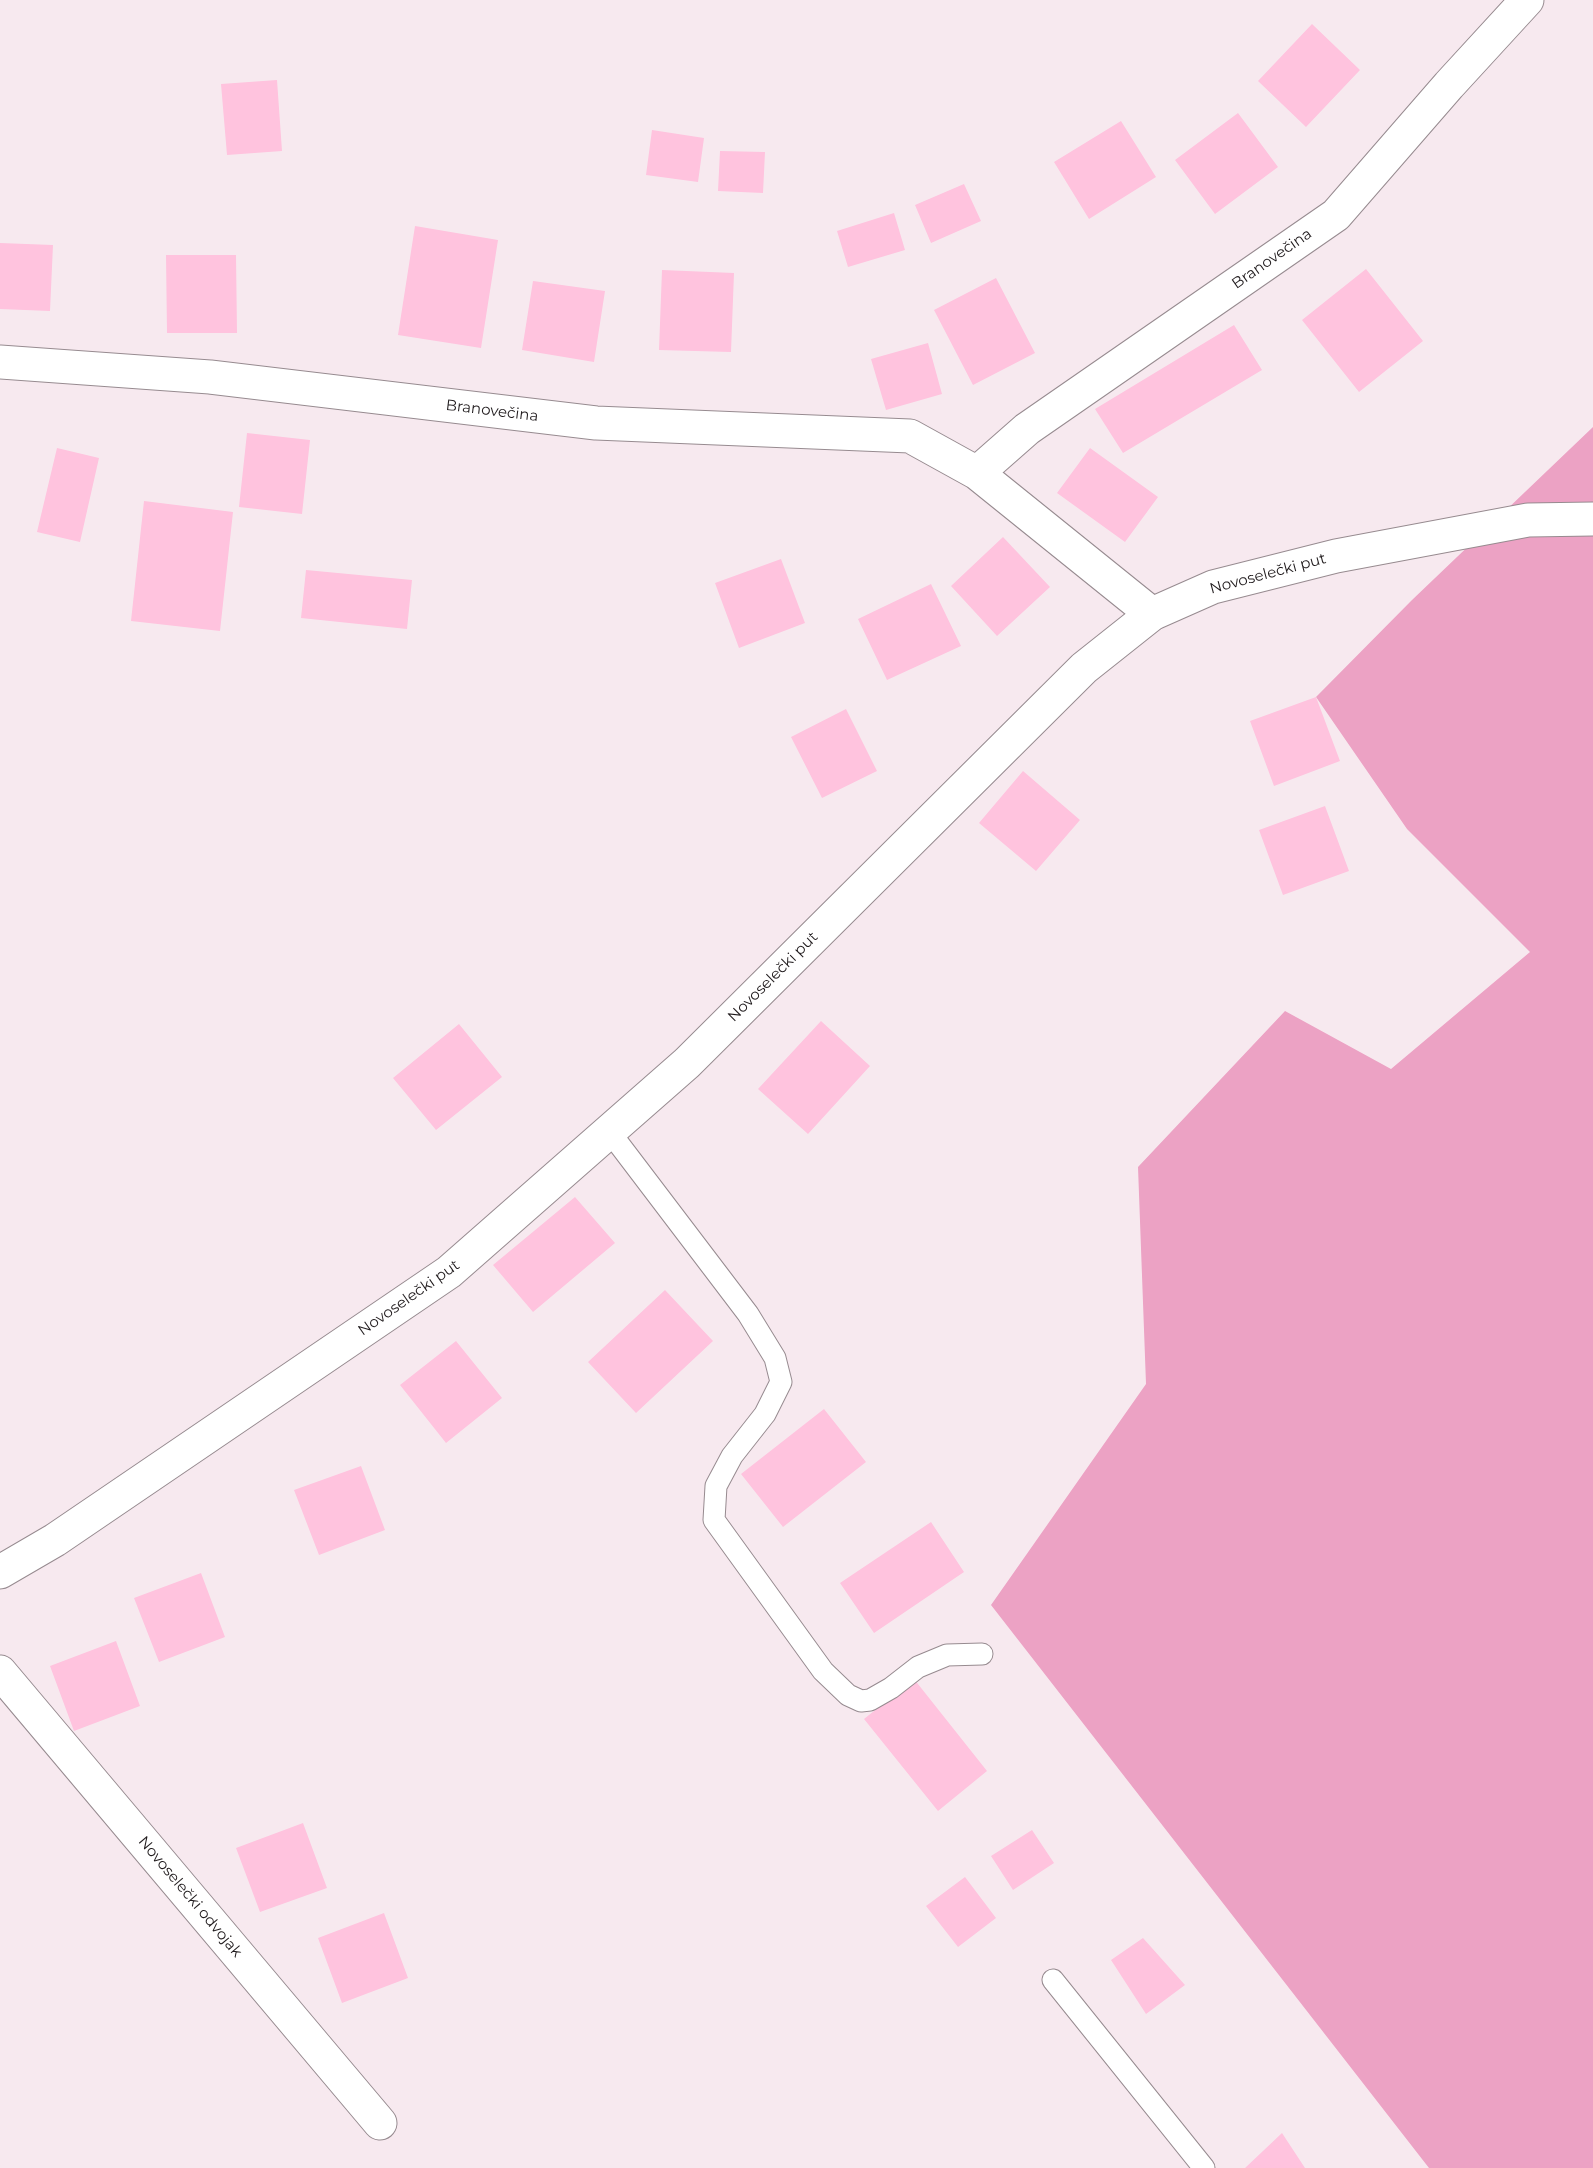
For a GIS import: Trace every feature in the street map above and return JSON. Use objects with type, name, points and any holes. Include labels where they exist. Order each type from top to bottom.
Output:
[{"type":"street","name":"Branovečina","points":[[977,473],[1027,429],[1336,215],[1449,85],[1527,0]]},
{"type":"street","name":"Branovečina","points":[[0,362],[210,376],[596,423],[910,436],[977,473],[1152,614]]},
{"type":"street","name":"Novoselečki put","points":[[0,1572],[65,1533],[449,1272],[687,1063],[1084,668],[1152,614],[1212,587],[1336,556],[1528,520],[1593,519]]},
{"type":"street","name":"Novoselečki odvojak","points":[[0,1672],[380,2123]]},
{"type":"lane","points":[[609,1131],[748,1314],[775,1358],[781,1382],[765,1414],[732,1456],[716,1486],[714,1520],[823,1671],[848,1695],[861,1701],[870,1700],[891,1688],[918,1667],[947,1655],[982,1654]]},
{"type":"lane","points":[[1053,1980],[1204,2168]]},
{"type":"shaded area","points":[[1593,427],[1593,2168],[1429,2168],[991,1605],[1146,1384],[1138,1167],[1285,1011],[1391,1069],[1530,952],[1407,829],[1316,697],[1412,600]]},
{"type":"building","points":[[1312,24],[1360,70],[1306,127],[1258,81]]},
{"type":"building","points":[[277,80],[282,151],[227,155],[221,84]]},
{"type":"building","points":[[1238,113],[1278,167],[1215,214],[1175,160]]},
{"type":"building","points":[[1121,121],[1156,177],[1089,219],[1054,162]]},
{"type":"building","points":[[652,130],[704,138],[698,182],[646,175]]},
{"type":"building","points":[[720,151],[765,152],[763,193],[718,191]]},
{"type":"building","points":[[964,184],[981,221],[931,243],[915,205]]},
{"type":"building","points":[[894,213],[905,250],[848,267],[837,231]]},
{"type":"building","points":[[415,226],[498,240],[481,348],[398,335]]},
{"type":"building","points":[[0,243],[53,245],[50,311],[0,309]]},
{"type":"building","points":[[166,255],[236,255],[237,333],[167,333]]},
{"type":"building","points":[[1366,269],[1423,341],[1359,392],[1302,320]]},
{"type":"building","points":[[662,270],[734,273],[731,352],[659,350]]},
{"type":"building","points":[[996,278],[1035,353],[973,385],[934,310]]},
{"type":"building","points":[[533,281],[605,291],[594,362],[522,350]]},
{"type":"building","points":[[1234,325],[1262,370],[1123,453],[1095,409]]},
{"type":"building","points":[[928,343],[942,394],[886,410],[871,359]]},
{"type":"building","points":[[247,433],[310,440],[302,514],[239,507]]},
{"type":"building","points":[[57,448],[99,458],[80,542],[37,532]]},
{"type":"building","points":[[1090,448],[1158,497],[1125,542],[1057,493]]},
{"type":"building","points":[[144,501],[233,512],[220,631],[131,621]]},
{"type":"building","points":[[1003,537],[1050,587],[997,636],[951,586]]},
{"type":"building","points":[[781,559],[805,623],[739,648],[715,583]]},
{"type":"building","points":[[306,570],[412,580],[407,629],[301,618]]},
{"type":"building","points":[[931,584],[961,646],[887,680],[858,619]]},
{"type":"building","points":[[1316,697],[1340,761],[1274,786],[1250,721]]},
{"type":"building","points":[[846,709],[877,771],[822,798],[791,737]]},
{"type":"building","points":[[1023,771],[1080,820],[1036,871],[979,823]]},
{"type":"building","points":[[1325,806],[1349,871],[1283,895],[1259,830]]},
{"type":"building","points":[[821,1021],[870,1066],[808,1134],[758,1089]]},
{"type":"building","points":[[459,1024],[502,1077],[436,1130],[393,1078]]},
{"type":"building","points":[[575,1197],[615,1243],[533,1312],[493,1265]]},
{"type":"building","points":[[665,1290],[713,1341],[636,1413],[588,1362]]},
{"type":"building","points":[[456,1341],[502,1398],[446,1443],[400,1385]]},
{"type":"building","points":[[824,1409],[866,1462],[783,1527],[741,1474]]},
{"type":"building","points":[[361,1466],[385,1530],[319,1555],[294,1490]]},
{"type":"building","points":[[931,1522],[964,1572],[874,1633],[840,1583]]},
{"type":"building","points":[[201,1573],[225,1637],[159,1662],[134,1598]]},
{"type":"building","points":[[116,1641],[140,1706],[74,1731],[50,1666]]},
{"type":"building","points":[[914,1679],[987,1771],[938,1811],[864,1719]]},
{"type":"building","points":[[303,1823],[327,1888],[260,1912],[236,1848]]},
{"type":"building","points":[[1032,1830],[1054,1863],[1013,1890],[991,1856]]},
{"type":"building","points":[[965,1877],[996,1918],[958,1947],[926,1906]]},
{"type":"building","points":[[384,1913],[408,1978],[342,2003],[318,1938]]},
{"type":"building","points":[[1143,1938],[1185,1985],[1146,2014],[1111,1960]]},
{"type":"building","points":[[1282,2133],[1305,2168],[1245,2168]]}]
